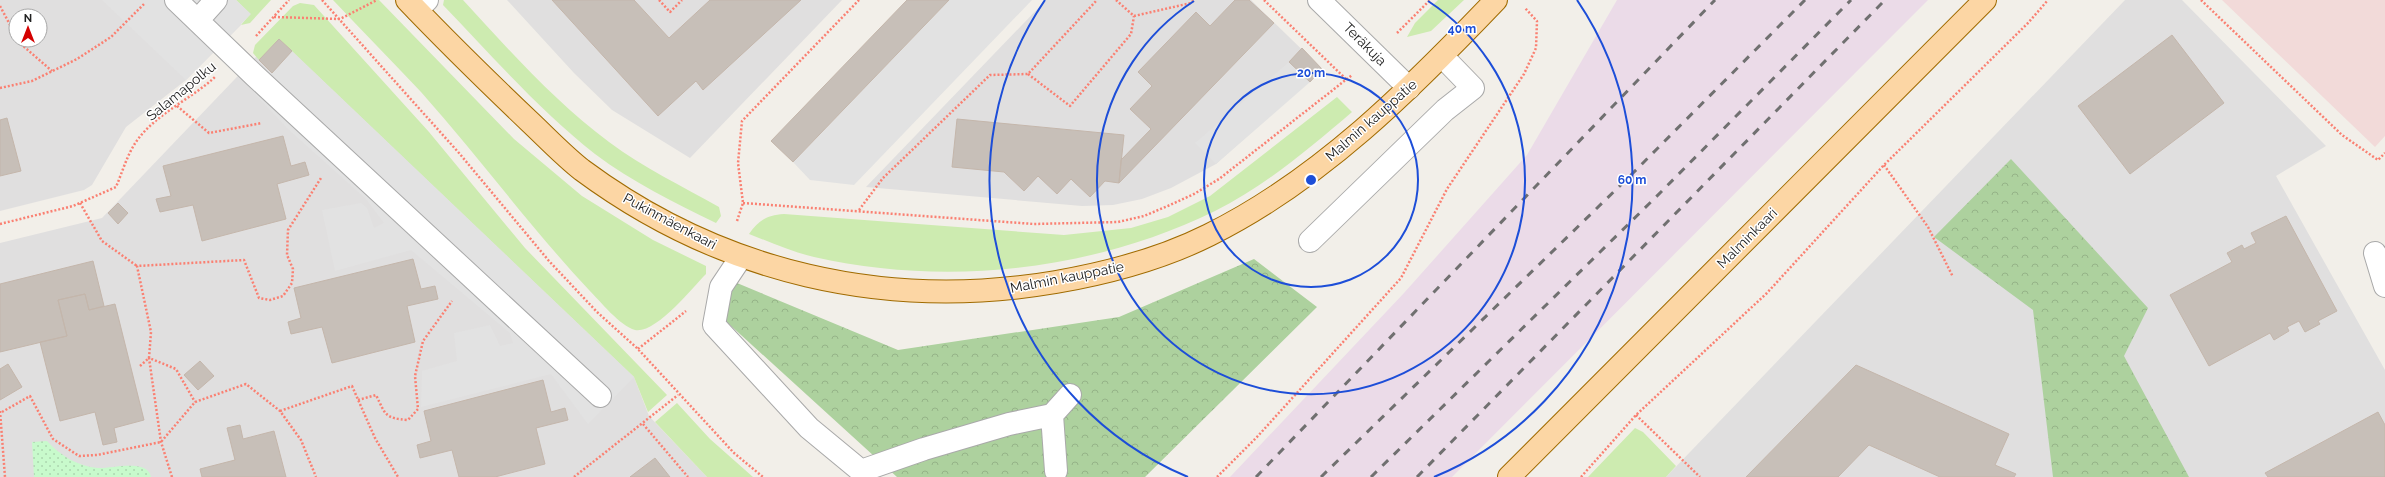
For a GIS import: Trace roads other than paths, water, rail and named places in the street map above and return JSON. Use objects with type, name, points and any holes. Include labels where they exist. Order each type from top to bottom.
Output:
[{"type":"main road","name":"Malmin kauppatie","points":[[979,292],[1010,289],[1087,277],[1131,265],[1208,236],[1257,209],[1337,152],[1409,88],[1496,0]]},
{"type":"main road","name":"Malminkaari","points":[[1509,477],[1985,0]]},
{"type":"main road","name":"Pukinmäenkaari","points":[[417,3],[473,69],[580,169],[644,210],[741,257],[793,273],[848,285],[912,292],[979,292]]},
{"type":"street","points":[[176,0],[285,104],[600,396]]},
{"type":"street","points":[[198,20],[216,0]]},
{"type":"street","name":"Teräkuja","points":[[1319,0],[1409,88]]},
{"type":"street","points":[[1310,241],[1445,110],[1473,88],[1442,56]]},
{"type":"street","points":[[2375,253],[2385,286]]},
{"type":"street","points":[[741,257],[721,287],[714,325],[809,428],[861,471],[1009,424],[1052,415],[1070,395]]},
{"type":"street","points":[[1052,415],[1056,471]]},
{"type":"railway","points":[[1256,477],[1715,0]]},
{"type":"railway","points":[[1321,477],[1632,174],[1805,0]]},
{"type":"railway","points":[[1371,477],[1656,197],[1851,0]]},
{"type":"railway","points":[[1417,477],[1885,0]]}]
